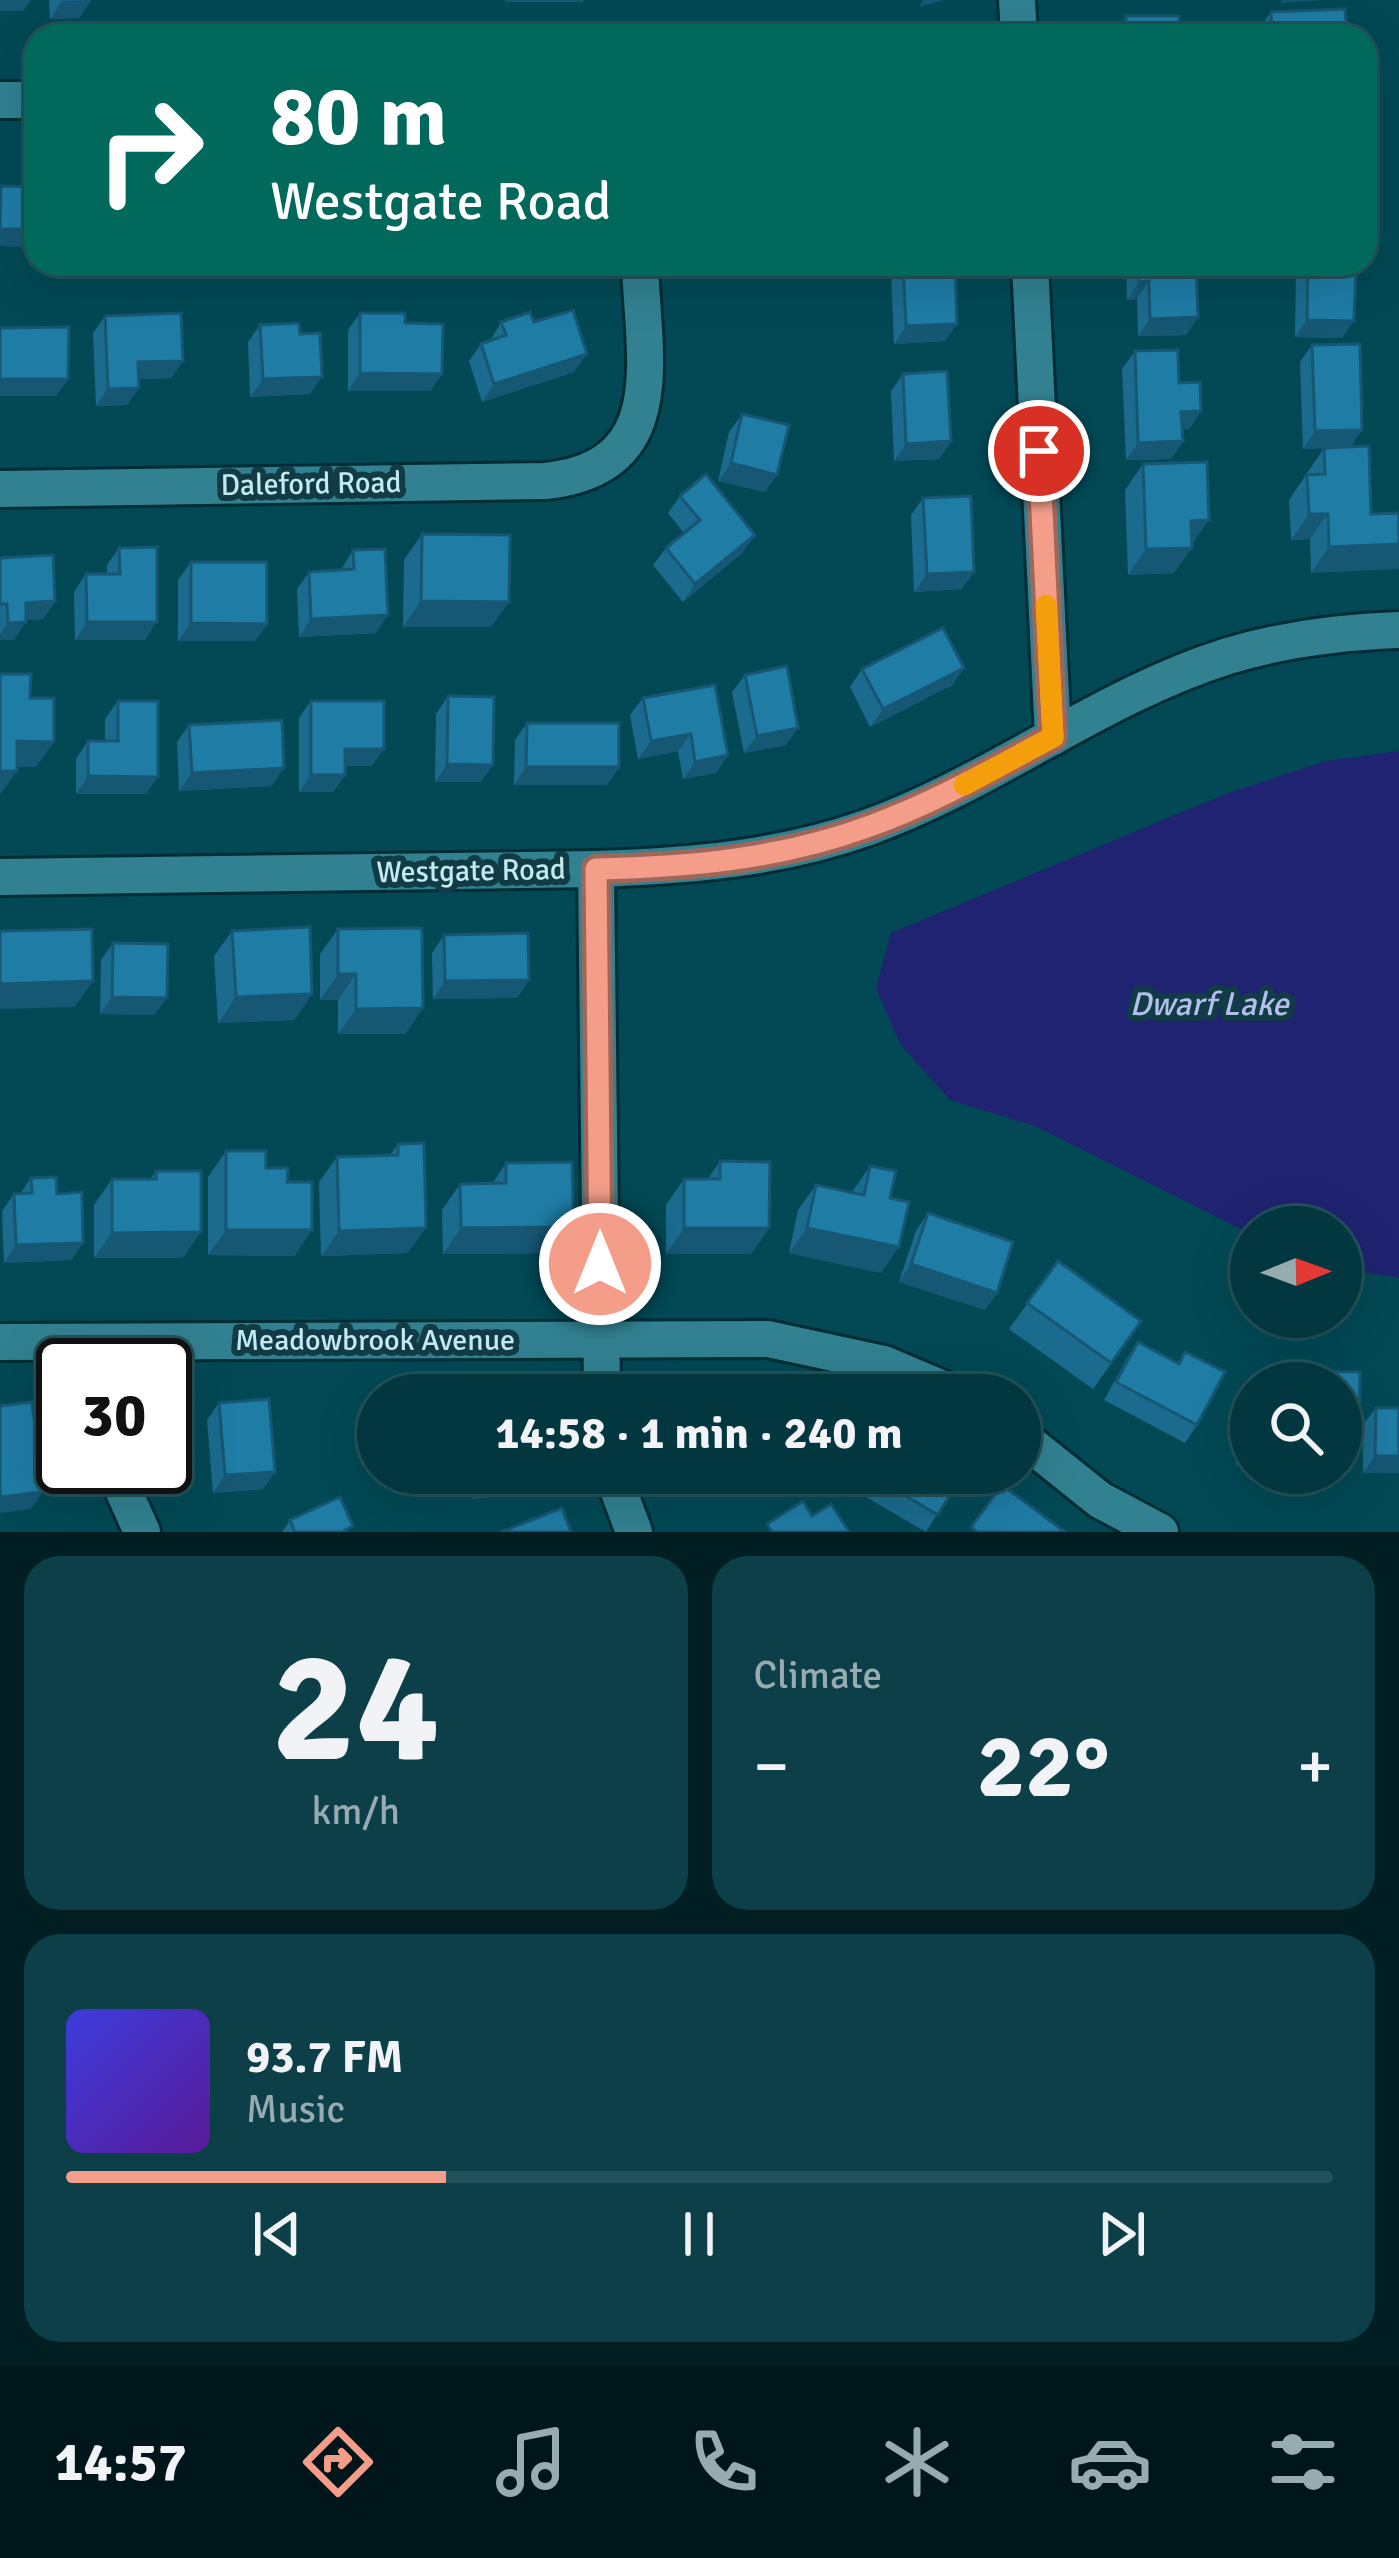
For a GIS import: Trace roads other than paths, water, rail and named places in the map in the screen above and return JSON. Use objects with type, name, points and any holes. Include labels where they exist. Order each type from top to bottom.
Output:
[{"type":"street","name":"Daleford Road","points":[[0,489],[545,481],[590,472],[617,456],[636,428],[644,394],[640,276]]},
{"type":"street","points":[[1031,276],[1053,737]]},
{"type":"street","name":"Westgate Road","points":[[0,877],[707,864],[822,842],[932,801],[1149,688],[1228,656],[1292,640],[1399,630]]},
{"type":"street","points":[[596,869],[601,1374]]},
{"type":"street","name":"Meadowbrook Avenue","points":[[192,1351],[768,1339],[884,1364],[908,1374]]},
{"type":"street","name":"Meadowbrook Avenue","points":[[0,1342],[36,1346]]},
{"type":"street","points":[[1041,1453],[1100,1500],[1160,1532]]},
{"type":"street","points":[[125,1494],[142,1532]]},
{"type":"street","points":[[620,1494],[634,1532]]},
{"type":"water","name":"Dwarf Lake","points":[[1399,751],[1399,1278],[1362,1272],[1362,1206],[1230,1206],[1230,1224],[1035,1126],[950,1100],[900,1044],[876,988],[891,933],[1223,795],[1326,761]]}]
